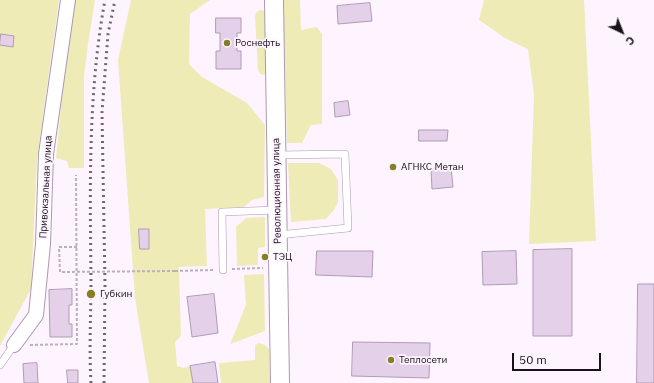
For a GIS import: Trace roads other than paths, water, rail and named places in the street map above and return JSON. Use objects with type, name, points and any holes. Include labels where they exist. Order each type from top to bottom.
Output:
[{"type":"street","name":"Привокзальная улица","points":[[14,345],[36,314],[43,244],[46,154],[68,0]]},
{"type":"street","name":"Революционная улица","points":[[274,0],[280,383]]},
{"type":"lane","points":[[277,155],[345,154],[348,228],[278,235]]},
{"type":"lane","points":[[223,270],[222,212],[278,210]]},
{"type":"lane","points":[[0,365],[14,345]]},
{"type":"railway","points":[[91,383],[91,139],[99,35],[105,0]]},
{"type":"railway","points":[[104,383],[105,285],[102,112],[108,34],[115,0]]},
{"type":"place","name":"Роснефть","points":[[227,43]]},
{"type":"place","name":"АГНКС Метан","points":[[393,167]]},
{"type":"place","name":"ТЭЦ","points":[[265,257]]},
{"type":"place","name":"Губкин","points":[[91,294]]},
{"type":"place","name":"Теплосети","points":[[391,360]]}]
